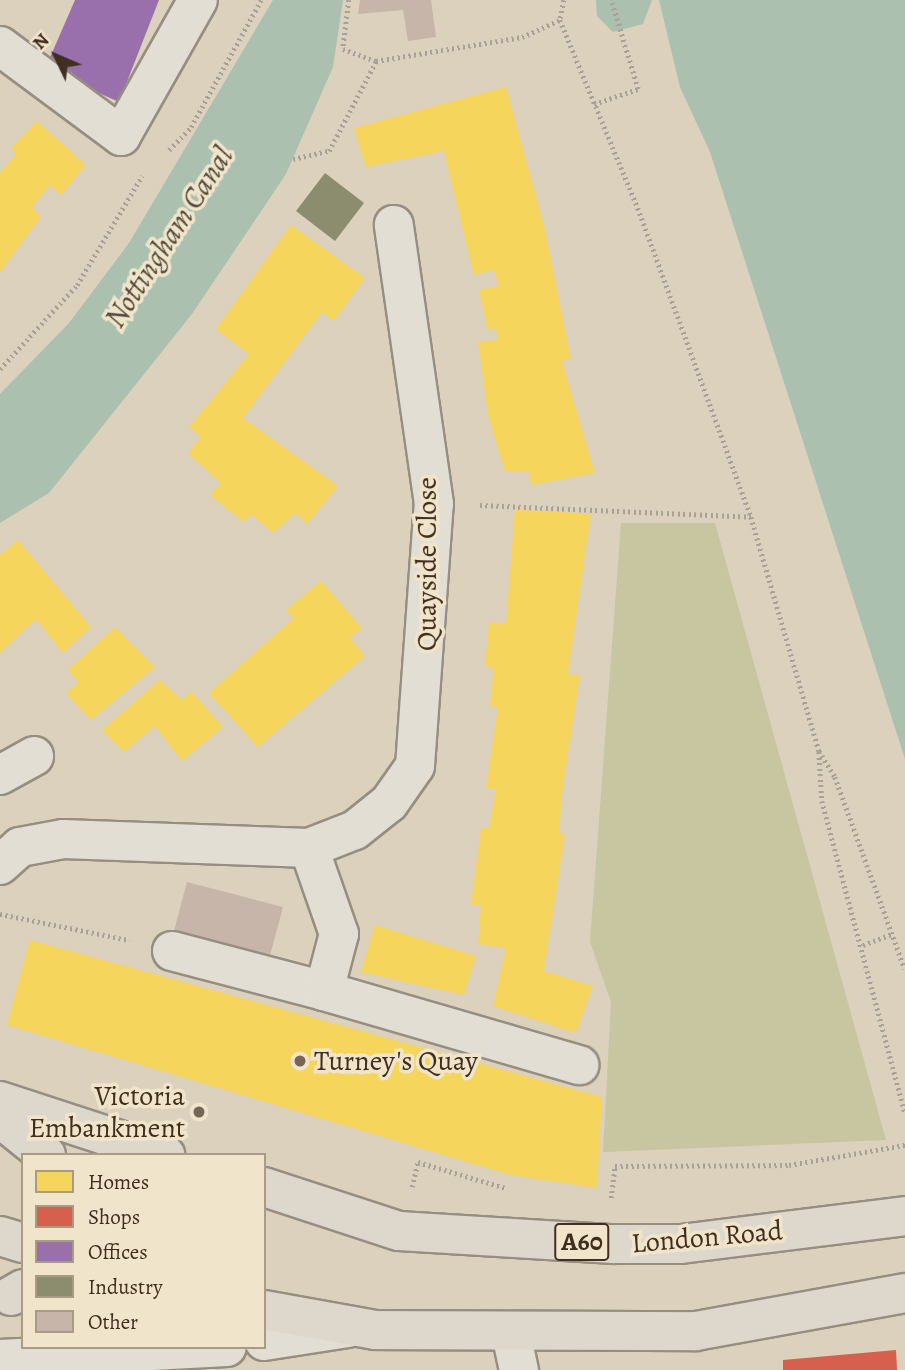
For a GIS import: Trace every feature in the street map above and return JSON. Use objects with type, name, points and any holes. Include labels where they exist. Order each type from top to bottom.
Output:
[{"type":"main road","points":[[0,1101],[159,1153]]},
{"type":"main road","points":[[0,1118],[44,1153]]},
{"type":"main road","name":"London Road","points":[[266,1188],[399,1231],[614,1244],[681,1244],[905,1216]]},
{"type":"main road","points":[[0,1236],[21,1242]]},
{"type":"main road","points":[[266,1310],[350,1327],[511,1333],[696,1331],[905,1293]]},
{"type":"street","points":[[0,46],[121,136],[198,0]]},
{"type":"street","name":"Quayside Close","points":[[0,865],[20,847],[63,839],[309,848],[355,830],[389,803],[415,766],[434,504],[394,225]]},
{"type":"street","points":[[0,775],[34,756]]},
{"type":"street","points":[[309,848],[339,934],[324,991]]},
{"type":"street","points":[[172,951],[324,991],[579,1065]]},
{"type":"street","points":[[266,1341],[350,1327]]},
{"type":"street","points":[[511,1333],[519,1370]]},
{"type":"street","points":[[0,1359],[189,1349]]},
{"type":"path","points":[[191,127],[261,0]]},
{"type":"path","points":[[349,0],[343,49],[376,61],[523,37],[560,20]]},
{"type":"path","points":[[564,0],[560,20],[751,517],[819,751],[822,801],[863,945],[905,1112]]},
{"type":"path","points":[[594,104],[638,89],[611,0]]},
{"type":"path","points":[[293,159],[329,151],[376,61]]},
{"type":"path","points":[[0,369],[77,285],[145,171]]},
{"type":"path","points":[[434,504],[751,517]]},
{"type":"path","points":[[819,751],[835,777],[905,969]]},
{"type":"path","points":[[0,914],[172,951]]},
{"type":"path","points":[[863,945],[894,933]]},
{"type":"path","points":[[610,1211],[615,1166],[789,1165],[905,1145]]},
{"type":"shaded area","points":[[621,523],[715,523],[886,1140],[603,1152],[611,1002],[590,942]]},
{"type":"water","name":"Nottingham Canal","points":[[273,0],[343,0],[333,67],[286,174],[192,314],[49,493],[0,523],[0,394],[69,323],[129,243]]},
{"type":"water","points":[[596,0],[652,0],[643,24],[613,32],[597,16]]},
{"type":"water","points":[[659,0],[905,0],[905,759],[710,152],[680,87]]},
{"type":"building: Homes","points":[[506,87],[545,229],[571,359],[562,361],[595,473],[531,485],[529,472],[505,471],[488,415],[478,342],[498,340],[496,328],[488,330],[479,290],[499,286],[494,270],[474,275],[444,151],[366,167],[354,128]]},
{"type":"building: Homes","points":[[37,121],[86,165],[61,195],[50,185],[32,207],[41,217],[0,272],[0,173],[16,154],[11,148]]},
{"type":"building: Homes","points":[[291,225],[365,278],[334,321],[322,312],[243,418],[338,486],[307,524],[296,513],[273,533],[251,514],[244,522],[210,495],[221,483],[188,453],[201,437],[189,427],[249,354],[216,329]]},
{"type":"building: Homes","points":[[515,509],[591,514],[568,674],[580,675],[562,794],[559,833],[565,834],[544,971],[593,986],[576,1033],[493,1006],[506,948],[478,944],[481,905],[471,905],[481,828],[489,828],[496,789],[486,788],[498,707],[490,706],[494,667],[485,667],[489,622],[506,624]]},
{"type":"building: Homes","points":[[18,540],[91,627],[63,653],[36,619],[0,653],[0,555]]},
{"type":"building: Homes","points":[[321,581],[362,628],[350,638],[365,656],[258,747],[209,693],[294,618],[286,610]]},
{"type":"building: Homes","points":[[115,627],[155,667],[91,720],[66,693],[79,682],[68,670]]},
{"type":"building: Homes","points":[[160,680],[182,700],[191,691],[223,727],[182,761],[155,726],[124,752],[102,730]]},
{"type":"building: Homes","points":[[375,925],[476,956],[464,995],[361,972]]},
{"type":"building: Homes","name":"Turney's Quay","points":[[30,940],[602,1097],[597,1188],[511,1175],[7,1025]]},
{"type":"building: Shops","points":[[896,1350],[897,1370],[783,1370],[783,1360]]},
{"type":"building: Offices","points":[[75,0],[159,0],[119,102],[45,69]]},
{"type":"building: Industry","points":[[325,173],[364,203],[335,241],[296,211]]},
{"type":"building: Other","points":[[360,0],[431,0],[436,37],[408,41],[403,10],[358,14]]},
{"type":"building: Other","points":[[187,882],[283,907],[270,955],[174,931]]},
{"type":"place","name":"Turney's Quay","points":[[300,1061]]},
{"type":"place","name":"Victoria Embankment","points":[[199,1112]]}]
